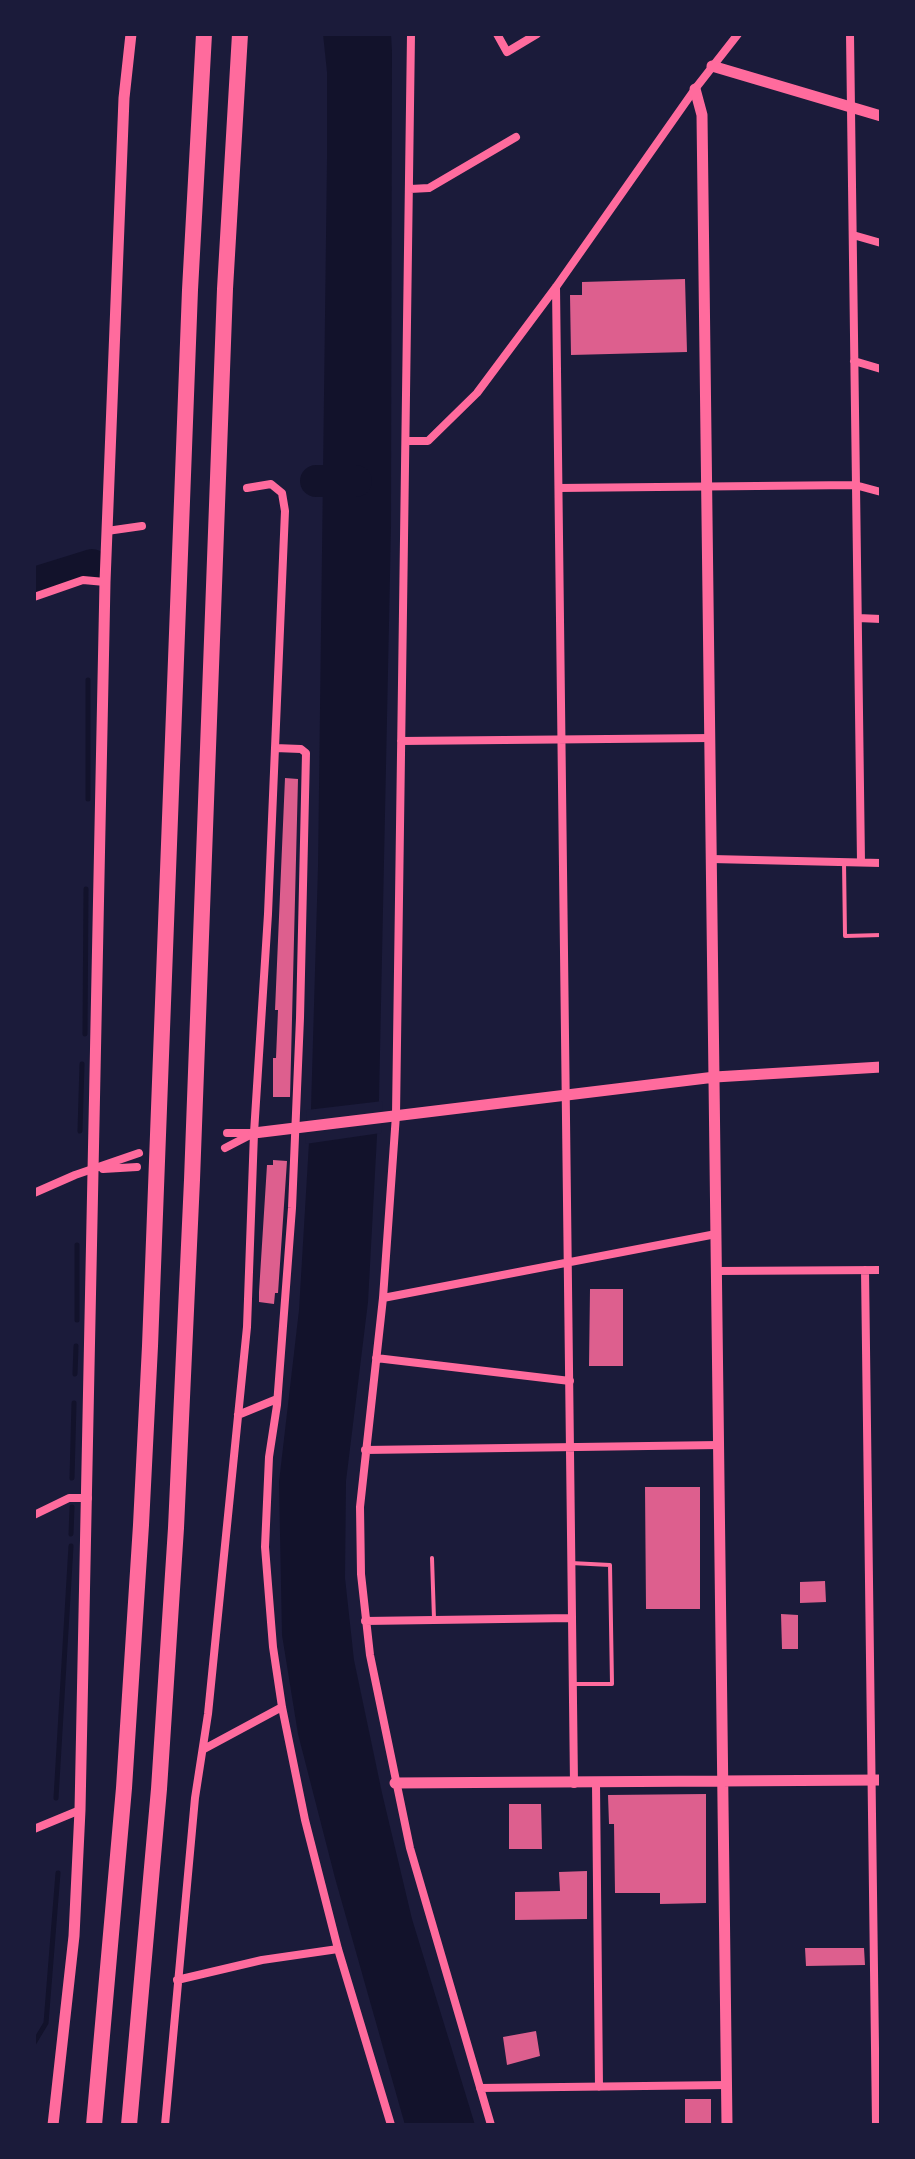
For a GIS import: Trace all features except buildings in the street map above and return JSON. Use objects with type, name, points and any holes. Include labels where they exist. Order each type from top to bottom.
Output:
[{"type":"highway","points":[[94,2125],[124,1788],[150,1361],[190,290],[204,34]]},
{"type":"highway","points":[[129,2125],[158,1804],[176,1528],[225,289],[240,34]]},
{"type":"street","points":[[53,2125],[74,1936],[80,1810],[105,582],[124,98],[131,34]]},
{"type":"street","points":[[411,34],[401,741],[391,1115],[383,1298],[360,1507],[365,1621],[395,1783],[410,1848],[491,2125]]},
{"type":"street","points":[[497,34],[507,52],[537,34]]},
{"type":"street","points":[[406,441],[428,441],[477,393],[556,287],[695,89],[738,34]]},
{"type":"street","points":[[850,34],[861,862]]},
{"type":"street","points":[[712,66],[881,116]]},
{"type":"street","points":[[695,89],[702,115],[727,2125]]},
{"type":"street","points":[[410,189],[429,188],[516,137]]},
{"type":"street","points":[[853,235],[881,243]]},
{"type":"street","points":[[556,287],[574,1784]]},
{"type":"street","points":[[854,361],[881,369]]},
{"type":"street","points":[[165,2125],[195,1798],[204,1749],[247,1327],[254,1133],[268,929],[285,511],[282,493],[271,484],[247,488]]},
{"type":"street","points":[[559,488],[855,485],[881,492]]},
{"type":"street","points":[[107,531],[142,526]]},
{"type":"street","points":[[34,597],[83,580],[105,582]]},
{"type":"street","points":[[858,618],[881,619]]},
{"type":"street","points":[[401,741],[711,738]]},
{"type":"street","points":[[275,748],[301,749],[306,753],[299,1127],[277,1399],[269,1457],[265,1547],[273,1647],[305,1820],[338,1949],[391,2125]]},
{"type":"street","points":[[712,859],[881,863]]},
{"type":"street","points":[[227,1133],[254,1133],[715,1077],[881,1067]]},
{"type":"street","points":[[225,1148],[254,1133]]},
{"type":"street","points":[[34,1193],[139,1153]]},
{"type":"street","points":[[94,1169],[137,1167]]},
{"type":"street","points":[[383,1298],[716,1234]]},
{"type":"street","points":[[865,1270],[870,1621],[876,1780],[876,2125]]},
{"type":"street","points":[[717,1271],[881,1270]]},
{"type":"street","points":[[376,1358],[570,1381]]},
{"type":"street","points":[[238,1415],[277,1399]]},
{"type":"street","points":[[868,1424],[881,1424]]},
{"type":"street","points":[[365,1450],[719,1445]]},
{"type":"street","points":[[34,1515],[69,1498],[88,1498]]},
{"type":"street","points":[[365,1621],[572,1618]]},
{"type":"street","points":[[870,1621],[881,1621]]},
{"type":"street","points":[[204,1749],[282,1707]]},
{"type":"street","points":[[395,1783],[876,1780]]},
{"type":"street","points":[[596,1784],[599,2087]]},
{"type":"street","points":[[34,1829],[80,1810]]},
{"type":"street","points":[[177,1980],[262,1960],[338,1949]]},
{"type":"street","points":[[480,2088],[727,2085]]},
{"type":"lane","points":[[844,862],[845,936],[881,935]]},
{"type":"lane","points":[[432,1558],[434,1619]]},
{"type":"lane","points":[[571,1563],[610,1565],[612,1684],[574,1684]]},
{"type":"shaded area","points":[[323,34],[391,34],[392,51],[391,527],[379,1099],[368,1302],[346,1481],[345,1578],[354,1660],[382,1793],[412,1919],[475,2125],[405,2125],[298,1734],[282,1635],[279,1482],[299,1310],[311,1109],[318,867],[327,159],[327,72]]},
{"type":"pier","points":[[383,1101],[381,1133],[305,1144],[307,1110]]},
{"type":"waterway","points":[[316,481],[356,481]]},
{"type":"waterway","points":[[34,583],[92,565]]},
{"type":"waterway","points":[[88,680],[88,799]]},
{"type":"waterway","points":[[85,1034],[86,889]]},
{"type":"waterway","points":[[80,1131],[82,1064]]},
{"type":"waterway","points":[[77,1245],[77,1320]]},
{"type":"waterway","points":[[75,1374],[76,1346]]},
{"type":"waterway","points":[[72,1478],[74,1403]]},
{"type":"waterway","points":[[71,1534],[72,1507]]},
{"type":"waterway","points":[[56,1798],[71,1546]]},
{"type":"waterway","points":[[34,2043],[46,2023],[58,1873]]}]
